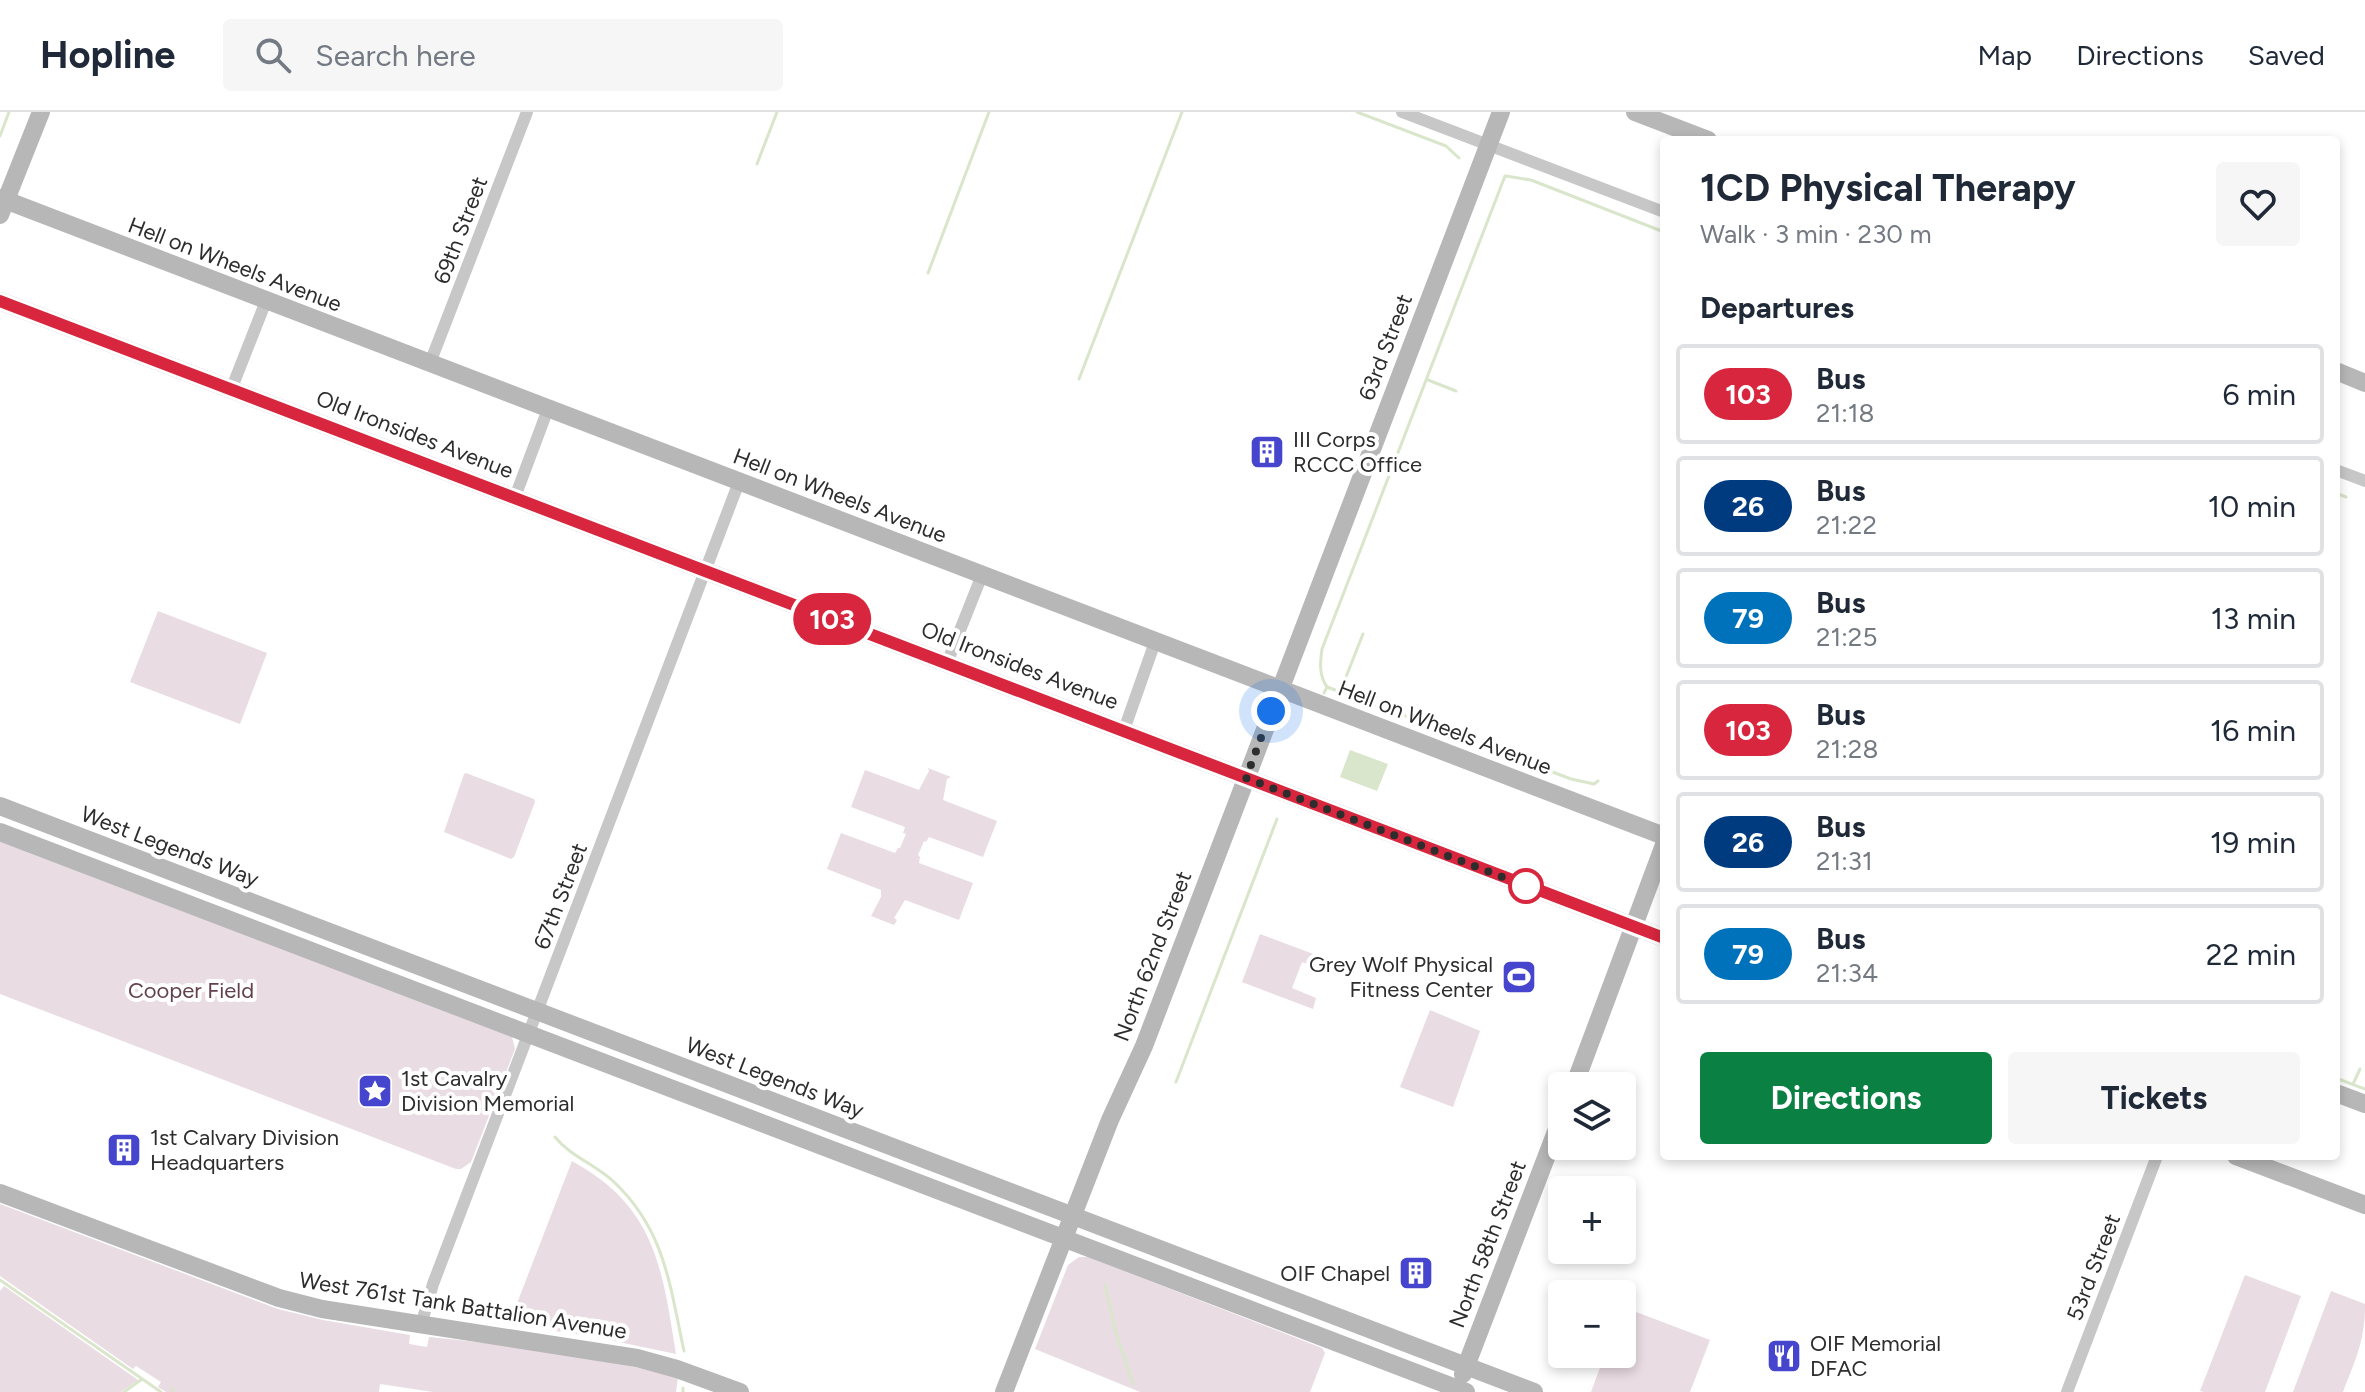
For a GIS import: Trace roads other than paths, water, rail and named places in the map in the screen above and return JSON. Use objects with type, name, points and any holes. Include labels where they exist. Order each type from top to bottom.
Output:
[{"type":"street","points":[[2,204],[41,112]]},
{"type":"street","name":"69th Street","points":[[430,363],[527,112]]},
{"type":"street","points":[[1402,112],[1660,210]]},
{"type":"street","name":"63rd Street","points":[[1279,689],[1501,112]]},
{"type":"street","points":[[1635,112],[1698,136]]},
{"type":"street","name":"Hell on Wheels Avenue","points":[[2,204],[430,363],[1660,834]]},
{"type":"street","name":"Old Ironsides Avenue","points":[[0,301],[1660,937]]},
{"type":"street","points":[[231,390],[266,301]]},
{"type":"street","points":[[2340,373],[2365,383]]},
{"type":"street","points":[[515,497],[548,409]]},
{"type":"street","points":[[2340,472],[2365,481]]},
{"type":"street","name":"67th Street","points":[[421,1325],[423,1312],[739,482]]},
{"type":"street","points":[[947,663],[982,575]]},
{"type":"street","points":[[1124,730],[1155,642]]},
{"type":"street","name":"North 62nd Street","points":[[1004,1392],[1110,1120],[1144,1046],[1279,689]]},
{"type":"street","name":"West Legends Way","points":[[0,806],[1534,1392]]},
{"type":"street","points":[[0,832],[1460,1391]]},
{"type":"street","points":[[1579,1072],[1660,856]]},
{"type":"street","points":[[2340,1095],[2365,1104]]},
{"type":"street","name":"North 58th Street","points":[[1460,1391],[1466,1366],[1548,1152]]},
{"type":"street","name":"53rd Street","points":[[2067,1392],[2155,1160]]},
{"type":"street","points":[[2247,1160],[2365,1205]]},
{"type":"street","name":"West 761st Tank Battalion Avenue","points":[[0,1193],[279,1298],[341,1313],[637,1358],[740,1392]]},
{"type":"waterway","points":[[0,136],[9,112]]},
{"type":"waterway","points":[[757,164],[777,112]]},
{"type":"waterway","points":[[928,273],[989,112]]},
{"type":"waterway","points":[[1079,379],[1182,112]]},
{"type":"waterway","points":[[1357,112],[1446,146],[1459,158]]},
{"type":"waterway","points":[[1327,687],[1321,669],[1322,649],[1505,176]]},
{"type":"waterway","points":[[1506,176],[1531,180],[1660,230]]},
{"type":"waterway","points":[[1428,380],[1456,391]]},
{"type":"waterway","points":[[2340,495],[2346,497]]},
{"type":"waterway","points":[[1340,692],[1363,634]]},
{"type":"waterway","points":[[1324,693],[1327,687],[1457,735]]},
{"type":"waterway","points":[[1500,752],[1571,779],[1594,784],[1598,781]]},
{"type":"waterway","points":[[1176,1082],[1277,819]]},
{"type":"waterway","points":[[2353,1084],[2360,1069]]},
{"type":"waterway","points":[[2340,1080],[2365,1089]]},
{"type":"waterway","points":[[555,1137],[568,1150],[614,1182],[644,1220],[663,1260],[684,1351]]},
{"type":"waterway","points":[[0,1280],[161,1392]]},
{"type":"waterway","points":[[1105,1285],[1116,1333],[1133,1384]]},
{"type":"waterway","points":[[124,1392],[142,1379]]},
{"type":"place","name":"III Corps RCCC Office","points":[[1267,452]]},
{"type":"place","name":"Grey Wolf Physical Fitness Center","points":[[1519,977]]},
{"type":"place","name":"1st Cavalry Division Memorial","points":[[375,1091]]},
{"type":"place","name":"1st Calvary Division Headquarters","points":[[124,1150]]},
{"type":"place","name":"OIF Chapel","points":[[1416,1273]]},
{"type":"place","name":"OIF Memorial DFAC","points":[[1784,1356]]},
{"type":"park label","name":"Cooper Field","points":[[191,990]]}]
